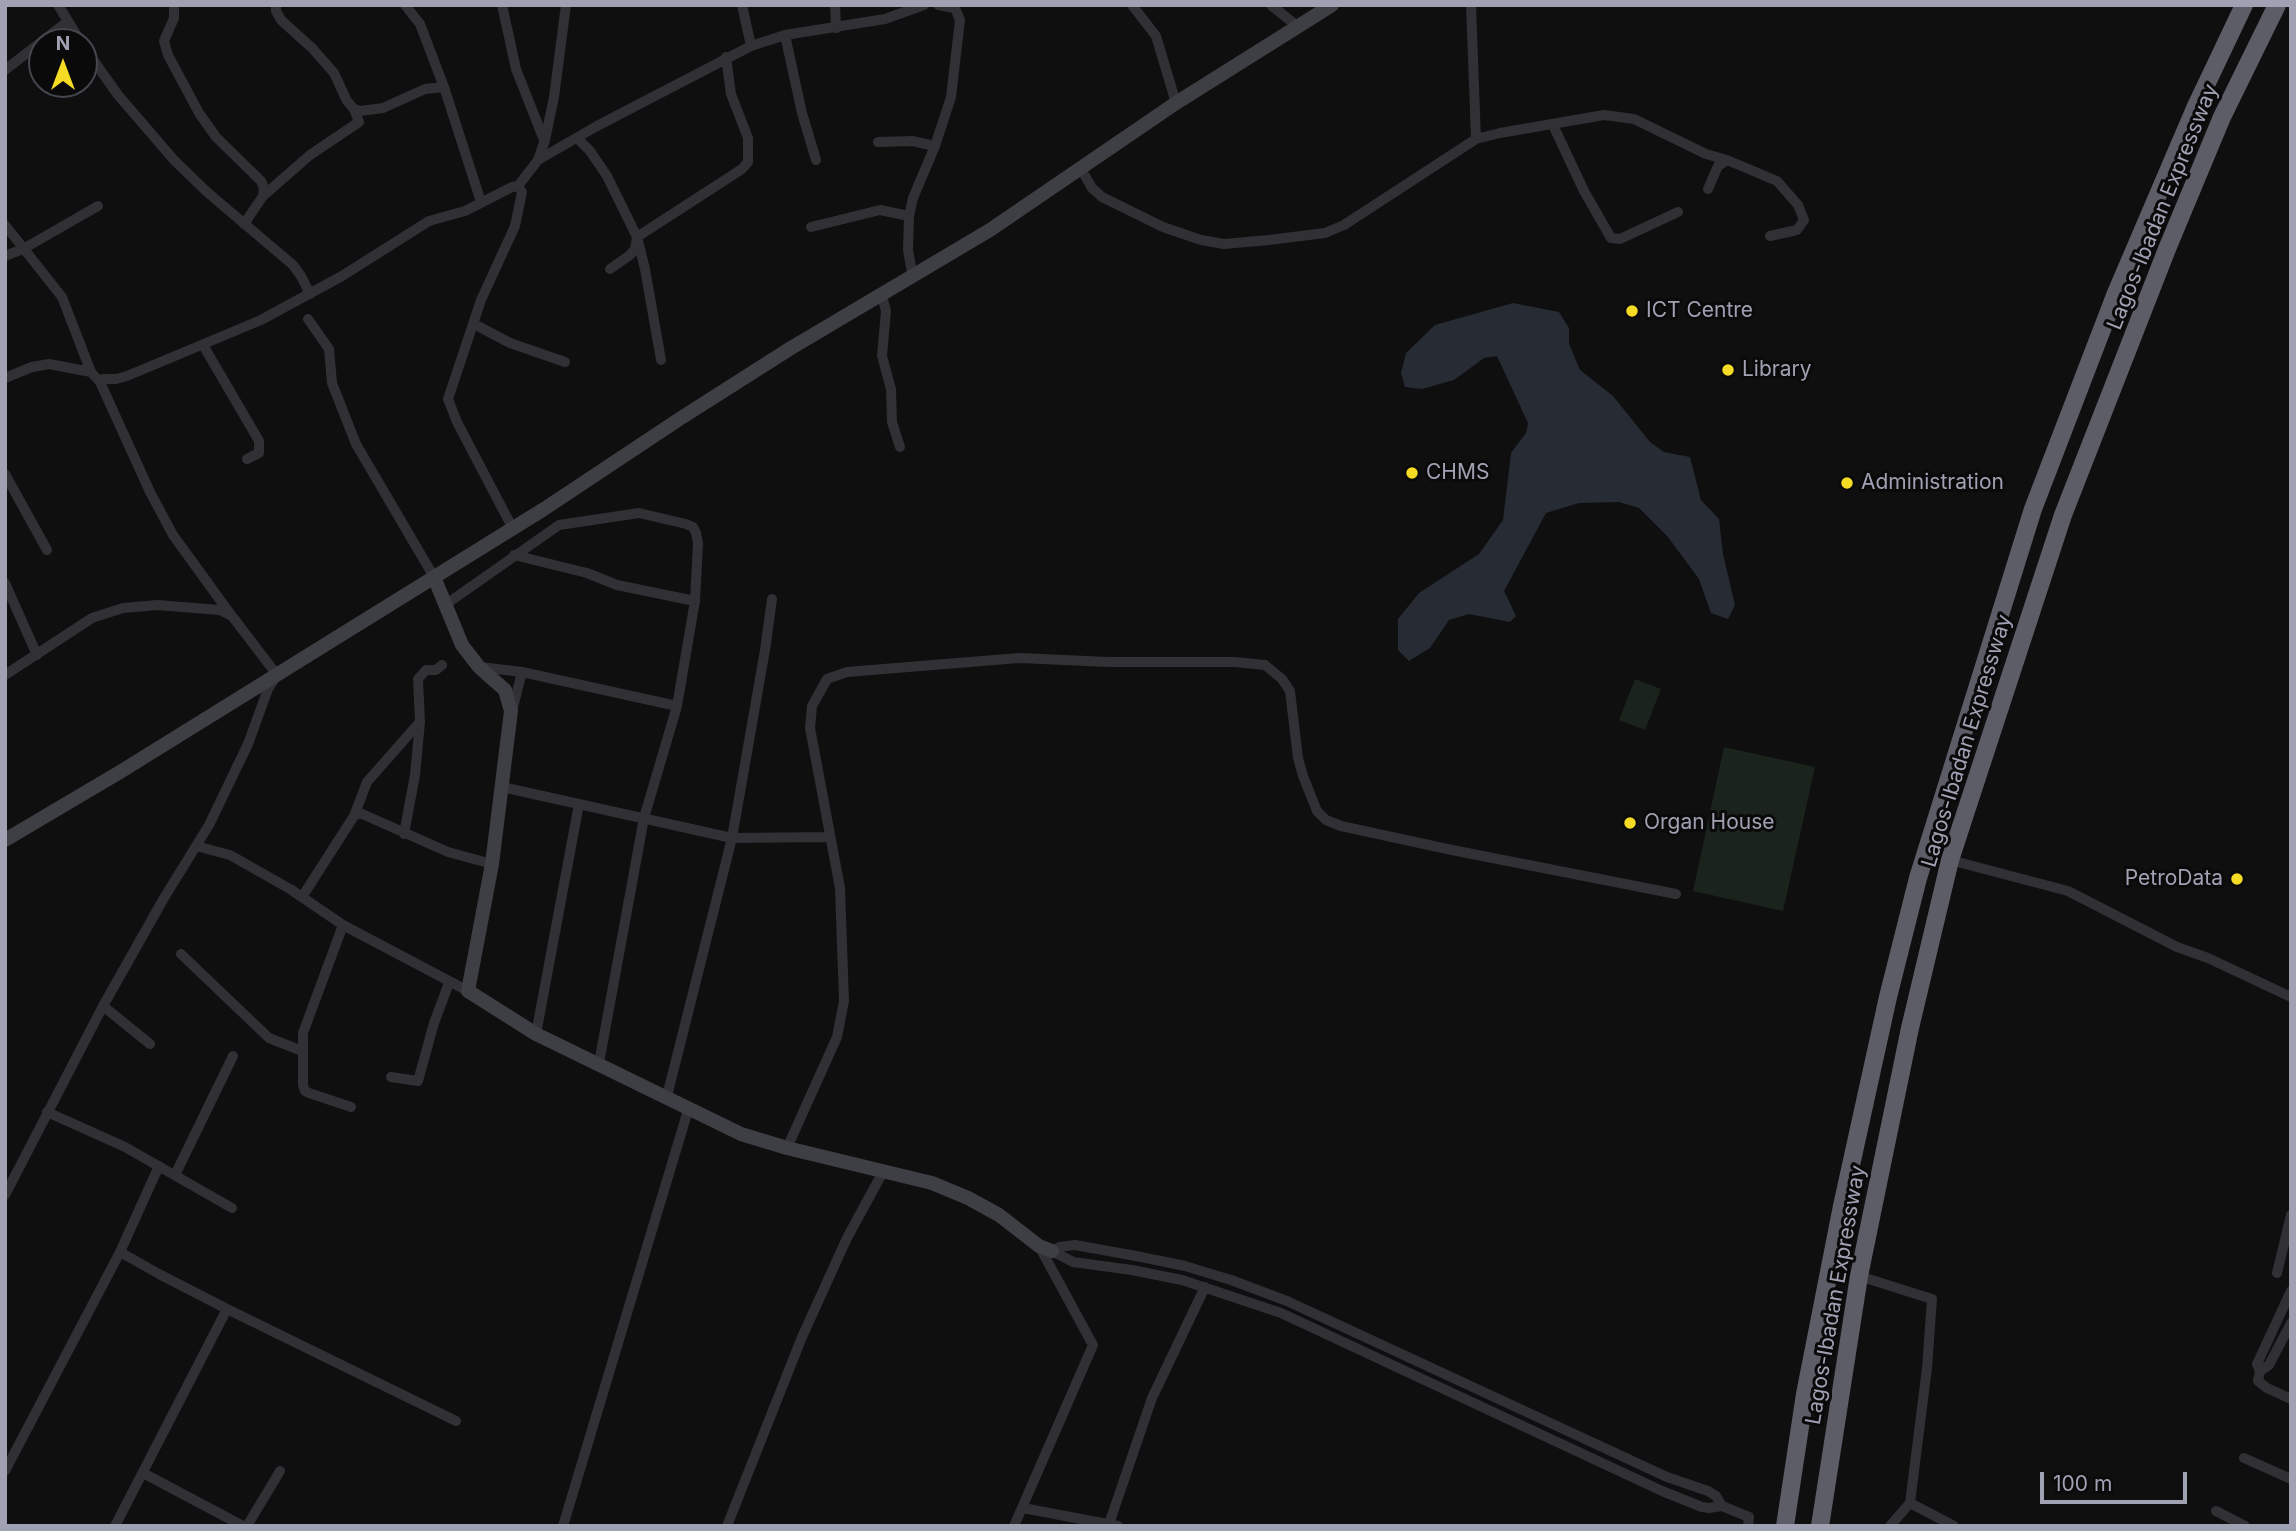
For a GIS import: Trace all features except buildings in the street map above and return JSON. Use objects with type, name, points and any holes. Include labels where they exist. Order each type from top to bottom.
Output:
[{"type":"highway","name":"Lagos-Ibadan Expressway","points":[[1785,1526],[1805,1394],[1842,1206],[1888,997],[1918,878],[2033,509],[2116,293],[2196,106],[2244,5]]},
{"type":"highway","name":"Lagos-Ibadan Expressway","points":[[1820,1526],[1859,1276],[1908,1038],[1950,860],[2063,515],[2167,249],[2222,117],[2277,5]]},
{"type":"street","points":[[58,5],[71,28]]},
{"type":"street","points":[[174,5],[174,18],[164,41],[168,55],[216,137],[261,181],[263,196]]},
{"type":"street","points":[[244,224],[263,196],[310,155],[359,122],[334,73],[312,48],[281,20],[276,5]]},
{"type":"street","points":[[405,5],[420,24],[481,202]]},
{"type":"street","points":[[502,5],[516,69],[545,141]]},
{"type":"street","points":[[100,382],[103,379],[127,376],[261,320],[310,294],[429,221],[465,211],[518,186],[538,160],[545,141],[554,97],[566,5]]},
{"type":"street","points":[[742,5],[751,46]]},
{"type":"street","points":[[835,5],[836,28]]},
{"type":"street","points":[[538,160],[751,46],[785,35],[836,28],[905,13],[924,5]]},
{"type":"street","points":[[913,278],[908,250],[909,216],[913,198],[935,146],[951,97],[958,52],[960,20],[956,7],[938,5]]},
{"type":"street","points":[[1132,5],[1156,36],[1176,103]]},
{"type":"street","points":[[1271,5],[1297,26]]},
{"type":"street","points":[[5,840],[544,509],[780,355],[990,230],[1176,103],[1332,5]]},
{"type":"street","points":[[1471,5],[1476,139]]},
{"type":"street","points":[[5,70],[67,22]]},
{"type":"street","points":[[785,35],[804,121],[816,160]]},
{"type":"street","points":[[610,269],[630,255],[635,249],[637,237],[742,169],[748,162],[748,138],[731,94],[726,57]]},
{"type":"street","points":[[98,67],[118,95],[174,160],[293,265],[302,276],[310,294]]},
{"type":"street","points":[[354,109],[360,111],[383,108],[425,89],[444,88]]},
{"type":"street","points":[[1081,169],[1092,188],[1102,197],[1163,227],[1201,240],[1224,244],[1269,240],[1325,233],[1343,225],[1476,139],[1604,115],[1626,117],[1651,126],[1706,154],[1777,181],[1798,205],[1804,220],[1797,230],[1770,236]]},
{"type":"street","points":[[1553,125],[1584,191],[1611,238],[1620,239],[1678,212]]},
{"type":"street","points":[[577,138],[590,151],[607,176],[637,237],[661,360]]},
{"type":"street","points":[[878,142],[912,141],[935,146]]},
{"type":"street","points":[[1708,189],[1718,166],[1727,160]]},
{"type":"street","points":[[512,527],[448,402],[481,300],[515,226],[522,192],[518,186]]},
{"type":"street","points":[[5,256],[23,249],[99,205]]},
{"type":"street","points":[[811,227],[880,210],[909,216]]},
{"type":"street","points":[[5,225],[62,297],[91,372],[100,382],[150,492],[173,535],[276,675]]},
{"type":"street","points":[[882,296],[886,311],[882,356],[893,398],[892,422],[900,447]]},
{"type":"street","points":[[308,319],[329,349],[332,383],[356,444],[434,577],[463,645],[479,667],[505,690],[512,711]]},
{"type":"street","points":[[474,324],[510,343],[565,362]]},
{"type":"street","points":[[203,345],[259,441],[259,453],[247,459]]},
{"type":"street","points":[[5,379],[32,367],[49,364],[91,372]]},
{"type":"street","points":[[5,474],[47,550]]},
{"type":"street","points":[[445,605],[559,525],[639,513],[686,524],[693,527],[696,533],[698,543],[695,601],[677,706],[644,818],[599,1063]]},
{"type":"street","points":[[514,555],[587,573],[617,585],[695,601]]},
{"type":"street","points":[[5,583],[37,655]]},
{"type":"street","points":[[667,1096],[732,838],[772,599]]},
{"type":"street","points":[[5,675],[92,618],[111,610],[157,606],[220,610],[232,616]]},
{"type":"street","points":[[787,1148],[837,1037],[844,1001],[840,888],[810,728],[812,706],[827,679],[847,672],[1019,657],[1109,662],[1265,664],[1282,679],[1290,691],[1298,758],[1303,776],[1317,811],[1326,820],[1341,826],[1452,850],[1676,894]]},
{"type":"street","points":[[404,834],[415,775],[420,722],[418,679],[426,670],[436,670],[442,665]]},
{"type":"street","points":[[479,667],[522,673],[677,706]]},
{"type":"street","points":[[468,992],[492,863],[512,711],[522,673]]},
{"type":"street","points":[[5,1195],[103,1006],[209,825],[248,744],[276,675]]},
{"type":"street","points":[[302,897],[354,816],[367,782],[420,722]]},
{"type":"street","points":[[502,787],[732,838],[830,837]]},
{"type":"street","points":[[536,1034],[579,804]]},
{"type":"street","points":[[354,816],[367,814],[404,834],[448,852],[492,863]]},
{"type":"street","points":[[196,846],[230,855],[302,897],[343,925],[468,992],[536,1034],[741,1133],[787,1148],[932,1183],[999,1215],[1046,1249],[1073,1262],[1132,1270],[1205,1287],[1282,1313],[1662,1491],[1702,1507],[1722,1506],[1749,1517],[1748,1526]]},
{"type":"street","points":[[1950,860],[2068,891],[2177,947],[2208,958],[2291,997]]},
{"type":"street","points":[[343,925],[303,1033],[302,1051],[304,1091],[351,1107]]},
{"type":"street","points":[[181,954],[269,1038],[302,1051]]},
{"type":"street","points":[[391,1077],[418,1081],[434,1023],[449,983]]},
{"type":"street","points":[[103,1006],[150,1044]]},
{"type":"street","points":[[175,1175],[233,1056]]},
{"type":"street","points":[[563,1526],[690,1107]]},
{"type":"street","points":[[47,1112],[125,1147],[232,1208]]},
{"type":"street","points":[[5,1471],[120,1252],[159,1166]]},
{"type":"street","points":[[727,1526],[802,1337],[847,1238],[884,1170]]},
{"type":"street","points":[[2277,1273],[2291,1215]]},
{"type":"street","points":[[1046,1249],[1075,1245],[1136,1256],[1196,1270],[1276,1297],[1667,1477],[1708,1491],[1716,1496],[1722,1506]]},
{"type":"street","points":[[1014,1526],[1093,1345],[1046,1249]]},
{"type":"street","points":[[120,1252],[159,1275],[456,1421]]},
{"type":"street","points":[[1859,1276],[1932,1299],[1927,1368],[1910,1503],[1890,1526]]},
{"type":"street","points":[[1023,1508],[1113,1525],[1152,1398],[1205,1287]]},
{"type":"street","points":[[2291,1291],[2257,1364],[2260,1371],[2258,1381],[2291,1399]]},
{"type":"street","points":[[115,1526],[227,1309]]},
{"type":"street","points":[[2260,1371],[2269,1365],[2291,1321],[2280,1314]]},
{"type":"street","points":[[2244,1458],[2291,1479]]},
{"type":"street","points":[[143,1473],[245,1526],[280,1471]]},
{"type":"street","points":[[1910,1503],[1954,1526]]},
{"type":"street","points":[[2216,1511],[2245,1526]]},
{"type":"shaded area","points":[[1513,303],[1559,312],[1569,328],[1569,344],[1580,370],[1613,396],[1650,442],[1664,452],[1690,457],[1701,500],[1719,519],[1723,554],[1735,605],[1728,619],[1711,613],[1699,579],[1668,537],[1639,508],[1619,502],[1579,503],[1546,513],[1504,591],[1516,616],[1510,622],[1469,614],[1449,620],[1430,648],[1409,661],[1398,650],[1398,619],[1419,593],[1479,554],[1503,520],[1511,453],[1526,433],[1528,423],[1497,356],[1484,358],[1454,380],[1422,389],[1405,387],[1401,373],[1406,353],[1435,325]]},
{"type":"shaded area","points":[[1635,679],[1661,689],[1645,730],[1619,720]]},
{"type":"shaded area","points":[[1724,747],[1815,767],[1783,911],[1693,891]]},
{"type":"place","name":"ICT Centre","points":[[1632,311]]},
{"type":"place","name":"Library","points":[[1728,370]]},
{"type":"place","name":"CHMS","points":[[1412,473]]},
{"type":"place","name":"Administration","points":[[1847,483]]},
{"type":"place","name":"Organ House","points":[[1630,823]]},
{"type":"place","name":"PetroData","points":[[2237,879]]}]
